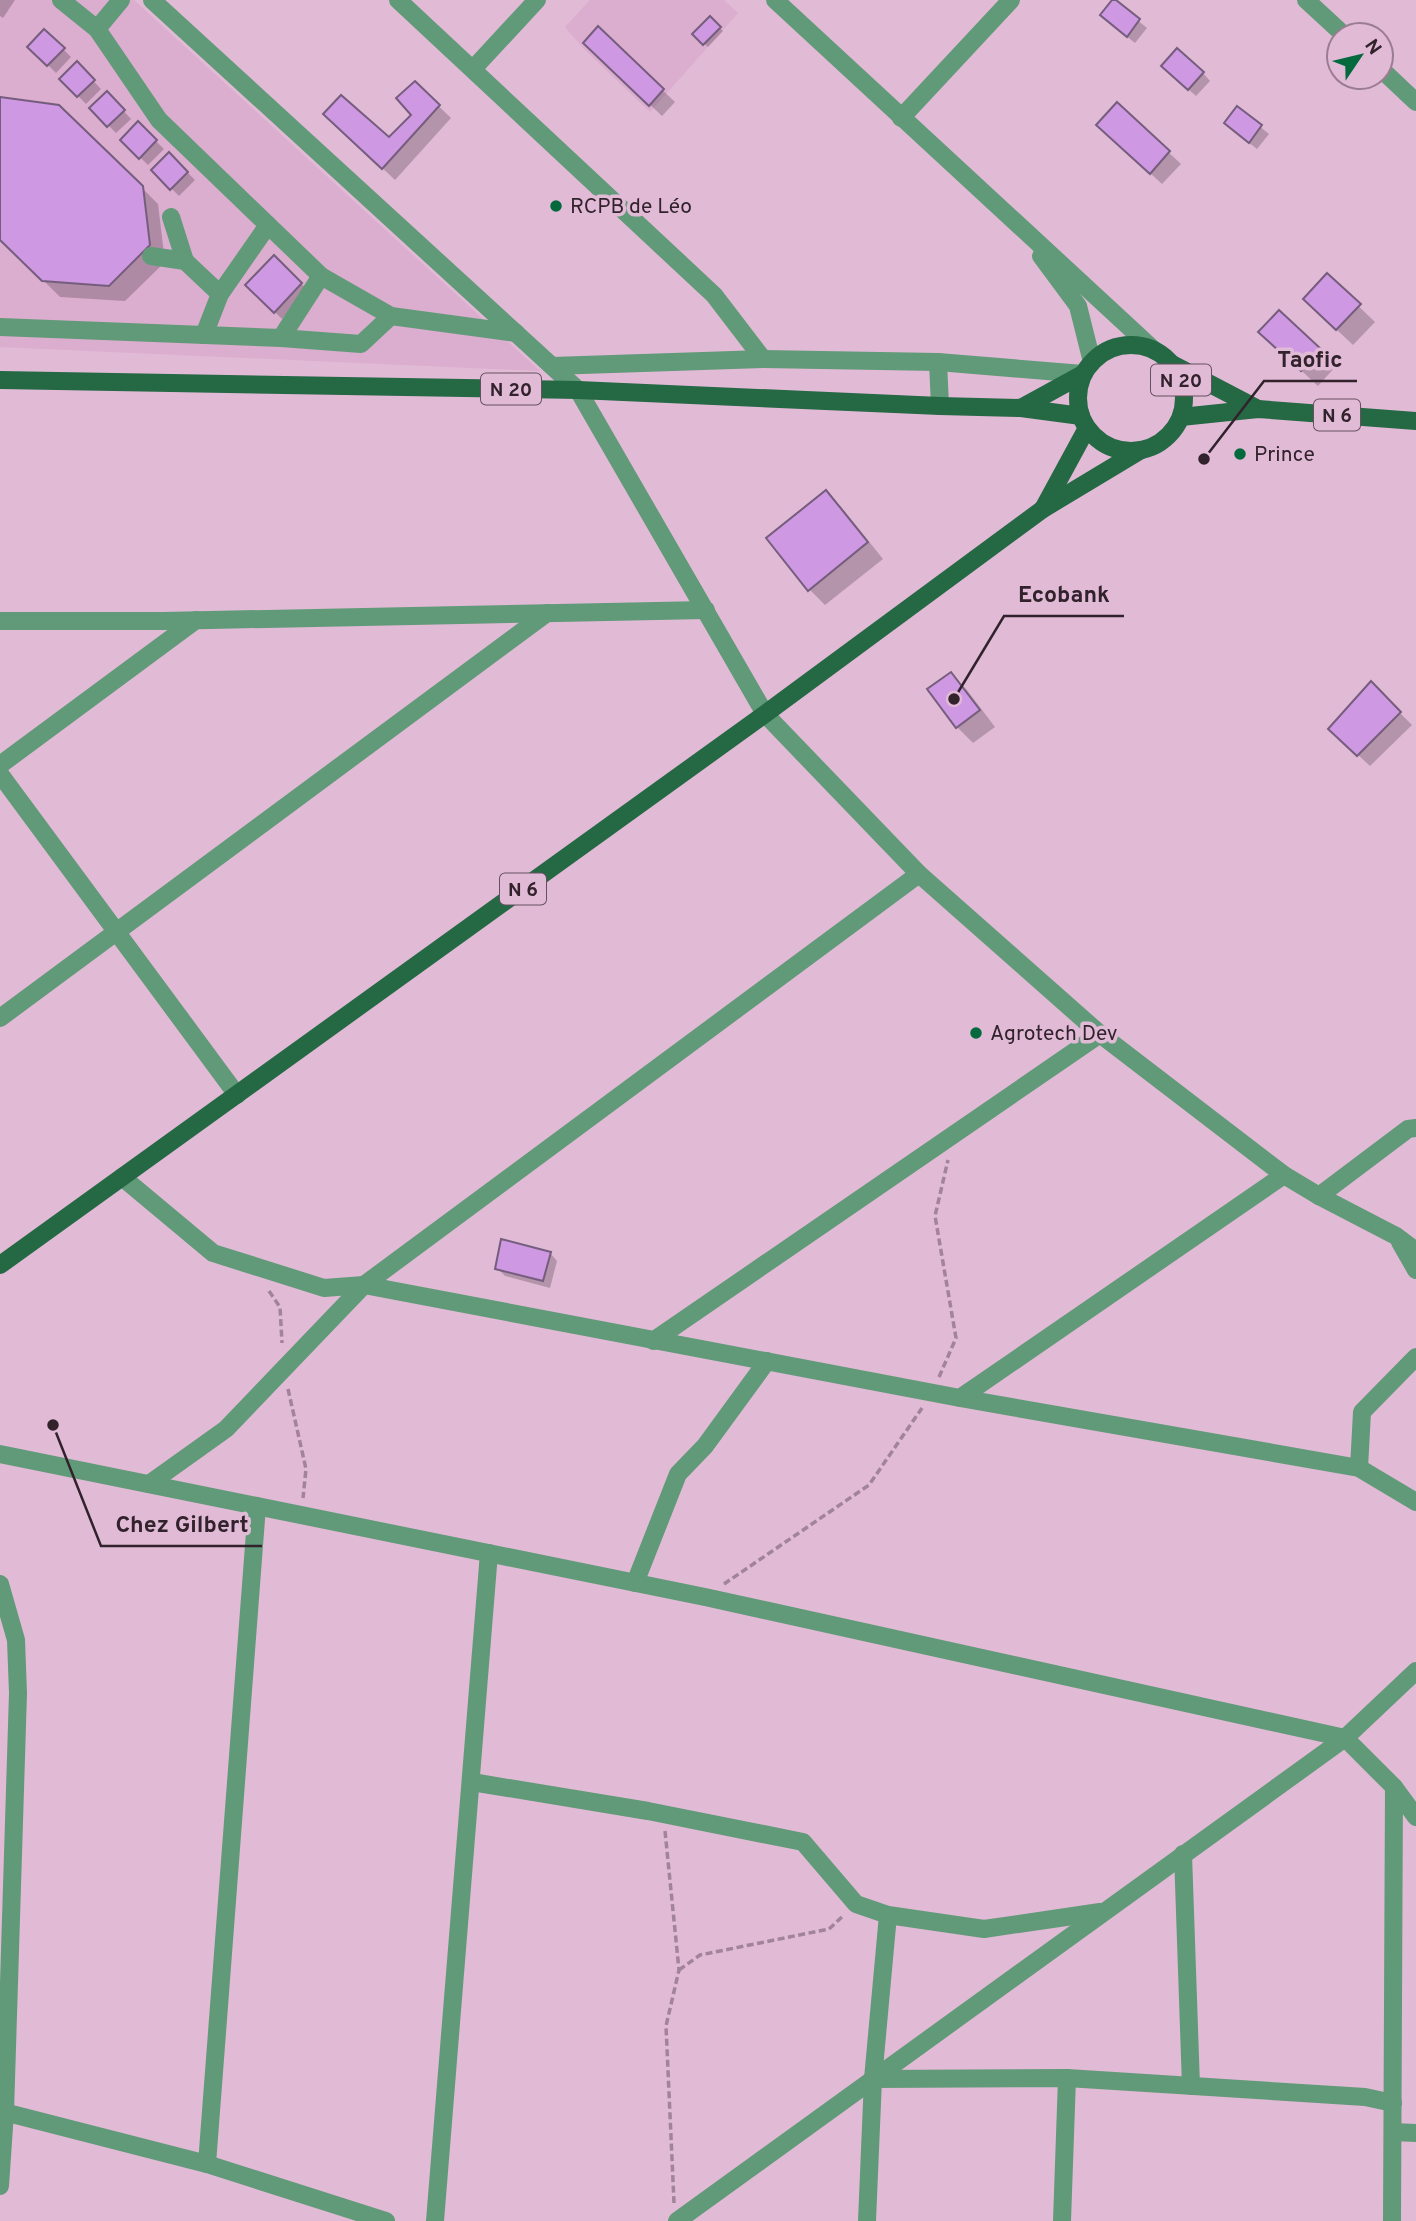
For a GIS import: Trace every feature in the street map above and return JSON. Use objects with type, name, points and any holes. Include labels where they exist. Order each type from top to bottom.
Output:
[{"type":"main road","name":"N 20","points":[[0,380],[578,390],[1021,408],[1084,422],[1097,439],[1126,451],[1141,450],[1158,444],[1172,432],[1181,416],[1184,398],[1181,380],[1172,364],[1154,350],[1137,345],[1119,346],[1103,352],[1087,368],[1021,408]]},
{"type":"main road","name":"N 6","points":[[1172,364],[1258,410]]},
{"type":"main road","points":[[1084,422],[1078,395],[1087,368]]},
{"type":"main road","name":"N 6","points":[[1181,416],[1258,410],[1416,421]]},
{"type":"main road","name":"N 6","points":[[1043,509],[1084,422]]},
{"type":"main road","name":"N 6","points":[[0,1265],[765,714],[1043,509],[1141,450]]},
{"type":"street","points":[[61,0],[97,29],[159,120],[321,276],[391,316],[516,333]]},
{"type":"street","points":[[97,29],[121,0]]},
{"type":"street","points":[[152,0],[578,390],[765,714],[919,874],[1100,1034],[1283,1175],[1396,1236],[1416,1251]]},
{"type":"street","points":[[398,0],[714,295],[763,359]]},
{"type":"street","points":[[473,69],[537,0]]},
{"type":"street","points":[[775,0],[1154,350]]},
{"type":"street","points":[[901,118],[1011,0]]},
{"type":"street","points":[[1306,0],[1329,21]]},
{"type":"street","points":[[1395,82],[1416,102]]},
{"type":"street","points":[[171,217],[185,261],[220,294]]},
{"type":"street","points":[[552,366],[763,359],[1087,368],[1078,306],[1013,220]]},
{"type":"street","points":[[204,335],[220,294],[268,225]]},
{"type":"street","points":[[151,256],[185,261]]},
{"type":"street","points":[[281,338],[321,276]]},
{"type":"street","points":[[0,327],[281,338],[361,344],[391,316]]},
{"type":"street","points":[[938,362],[940,406]]},
{"type":"street","points":[[0,621],[196,621],[706,610]]},
{"type":"street","points":[[0,1018],[547,614]]},
{"type":"street","points":[[0,765],[196,621]]},
{"type":"street","points":[[0,774],[237,1095]]},
{"type":"street","points":[[149,1484],[226,1429],[364,1285],[919,874]]},
{"type":"street","points":[[653,1341],[1100,1034]]},
{"type":"street","points":[[1320,1196],[1408,1129],[1416,1128]]},
{"type":"street","points":[[960,1398],[1283,1175]]},
{"type":"street","points":[[122,1177],[213,1253],[324,1288],[364,1285],[960,1398],[1359,1468],[1416,1502]]},
{"type":"street","points":[[1396,1236],[1416,1270]]},
{"type":"street","points":[[1359,1468],[1362,1412],[1416,1357]]},
{"type":"street","points":[[635,1583],[678,1474],[705,1446],[767,1361]]},
{"type":"street","points":[[0,1454],[635,1583],[1345,1738],[1394,1787],[1416,1818]]},
{"type":"street","points":[[207,2164],[257,1506]]},
{"type":"street","points":[[435,2221],[489,1553]]},
{"type":"street","points":[[0,1584],[16,1640],[18,1693],[5,1968],[0,2186]]},
{"type":"street","points":[[676,2214],[873,2078],[1345,1738],[1416,1671]]},
{"type":"street","points":[[472,1782],[648,1811],[803,1842],[856,1904],[888,1915],[984,1929],[1103,1912]]},
{"type":"street","points":[[1392,2221],[1394,1787]]},
{"type":"street","points":[[1183,1854],[1191,2086]]},
{"type":"street","points":[[867,2221],[873,2078],[888,1915]]},
{"type":"street","points":[[873,2078],[1067,2078],[1365,2098],[1393,2103]]},
{"type":"street","points":[[1062,2221],[1067,2078]]},
{"type":"street","points":[[2,2112],[207,2164],[386,2221]]},
{"type":"street","points":[[1393,2132],[1416,2133]]},
{"type":"path","points":[[648,1811],[665,1831],[679,1970],[666,2026],[676,2214]]},
{"type":"path","points":[[679,1970],[700,1955],[829,1929],[856,1904]]},
{"type":"shaded area","points":[[0,0],[134,0],[540,371],[0,347]]},
{"type":"shaded area","points":[[590,0],[724,0],[738,13],[650,112],[583,48],[565,27]]},
{"type":"building","points":[[1112,0],[1116,0],[1140,19],[1127,37],[1100,15]]},
{"type":"building","points":[[710,16],[721,27],[703,45],[692,34]]},
{"type":"building","points":[[598,26],[664,89],[649,106],[583,43]]},
{"type":"building","points":[[44,29],[65,48],[47,66],[27,47]]},
{"type":"building","points":[[1177,48],[1204,72],[1188,90],[1161,66]]},
{"type":"building","points":[[77,61],[95,80],[77,97],[59,79]]},
{"type":"building","points":[[415,81],[440,105],[382,169],[323,114],[341,95],[389,137],[411,115],[396,98]]},
{"type":"building","points":[[107,91],[125,110],[107,127],[89,108]]},
{"type":"building","points":[[0,97],[59,105],[143,186],[150,245],[109,286],[42,281],[0,240]]},
{"type":"building","points":[[1117,102],[1170,151],[1150,174],[1096,125]]},
{"type":"building","points":[[1237,106],[1262,125],[1249,143],[1224,123]]},
{"type":"building","points":[[138,121],[157,140],[139,159],[120,140]]},
{"type":"building","points":[[169,152],[188,172],[170,190],[151,170]]},
{"type":"building","points":[[274,255],[302,283],[274,313],[245,285]]},
{"type":"building","points":[[1327,273],[1361,304],[1336,330],[1303,299]]},
{"type":"building","points":[[1279,310],[1321,349],[1301,371],[1258,332]]},
{"type":"building","points":[[826,490],[868,542],[808,591],[766,538]]},
{"type":"building","points":[[951,672],[980,710],[956,728],[927,689]]},
{"type":"building","points":[[1371,681],[1401,712],[1357,756],[1328,729]]},
{"type":"building","points":[[501,1239],[551,1252],[543,1281],[495,1269]]},
{"type":"place","name":"RCPB de Léo","points":[[556,206]]},
{"type":"place","name":"Prince","points":[[1240,454]]},
{"type":"place","name":"Taofic","points":[[1204,459]]},
{"type":"place","name":"Ecobank","points":[[954,699]]},
{"type":"place","name":"Agrotech Dev","points":[[976,1033]]},
{"type":"place","name":"Chez Gilbert","points":[[53,1425]]}]
